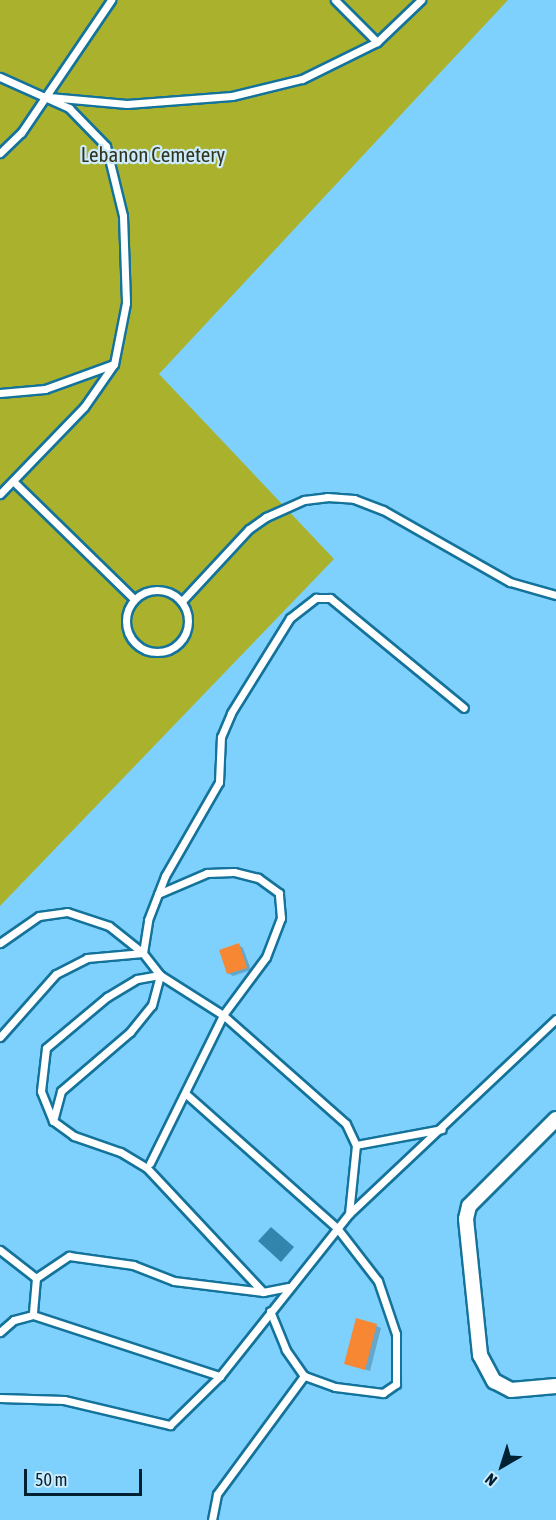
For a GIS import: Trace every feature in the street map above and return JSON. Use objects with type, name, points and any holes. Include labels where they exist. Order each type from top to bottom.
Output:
[{"type":"street","points":[[556,1119],[470,1206],[466,1220],[480,1355],[494,1381],[511,1390],[556,1386]]},
{"type":"lane","points":[[0,153],[21,133],[111,0]]},
{"type":"lane","points":[[335,0],[377,42]]},
{"type":"lane","points":[[44,97],[127,104],[232,96],[302,79],[377,42],[421,0]]},
{"type":"lane","points":[[0,77],[69,108],[106,146],[123,216],[126,292],[114,364],[84,407],[0,494]]},
{"type":"lane","points":[[0,393],[45,389],[114,364]]},
{"type":"lane","points":[[13,481],[134,599]]},
{"type":"lane","points":[[182,601],[249,529],[266,517],[304,500],[327,497],[354,499],[383,510],[510,582],[556,595]]},
{"type":"lane","points":[[152,590],[163,590],[182,601],[187,612],[186,633],[180,642],[156,652],[136,644],[127,630],[128,608],[134,599],[152,590]]},
{"type":"lane","points":[[143,953],[148,920],[158,894],[219,782],[221,737],[231,713],[275,636],[290,618],[316,598],[330,598],[464,708]]},
{"type":"lane","points":[[150,1163],[223,1015],[266,957],[281,918],[279,893],[258,878],[234,872],[207,873],[158,894]]},
{"type":"lane","points":[[0,944],[39,916],[67,912],[109,926],[143,953],[160,975],[223,1015],[346,1124],[356,1145],[349,1215]]},
{"type":"lane","points":[[0,1037],[56,974],[87,958],[143,953]]},
{"type":"lane","points":[[160,975],[137,979],[107,997],[46,1048],[41,1091],[53,1122],[74,1136],[120,1152],[147,1168],[263,1292]]},
{"type":"lane","points":[[53,1122],[61,1091],[130,1032],[152,1005],[160,975]]},
{"type":"lane","points":[[0,1398],[64,1401],[170,1425],[219,1376],[349,1215],[442,1129],[556,1018]]},
{"type":"lane","points":[[186,1094],[337,1228],[378,1281],[396,1334],[396,1384],[383,1393],[335,1387],[304,1376],[286,1350],[270,1311]]},
{"type":"lane","points":[[356,1145],[442,1129]]},
{"type":"lane","points":[[0,1250],[36,1278]]},
{"type":"lane","points":[[36,1278],[69,1256],[133,1265],[174,1281],[263,1292],[289,1287]]},
{"type":"lane","points":[[33,1315],[36,1278]]},
{"type":"lane","points":[[0,1332],[14,1320],[33,1315],[219,1376]]},
{"type":"lane","points":[[212,1520],[217,1494],[304,1376]]},
{"type":"green space","name":"Lebanon Cemetery","points":[[0,0],[508,0],[159,374],[334,559],[0,906]]},
{"type":"water","points":[[271,1227],[294,1247],[281,1262],[258,1241]]},
{"type":"building","points":[[239,943],[247,968],[227,974],[219,950]]},
{"type":"building","points":[[356,1318],[377,1324],[365,1370],[344,1364]]}]
